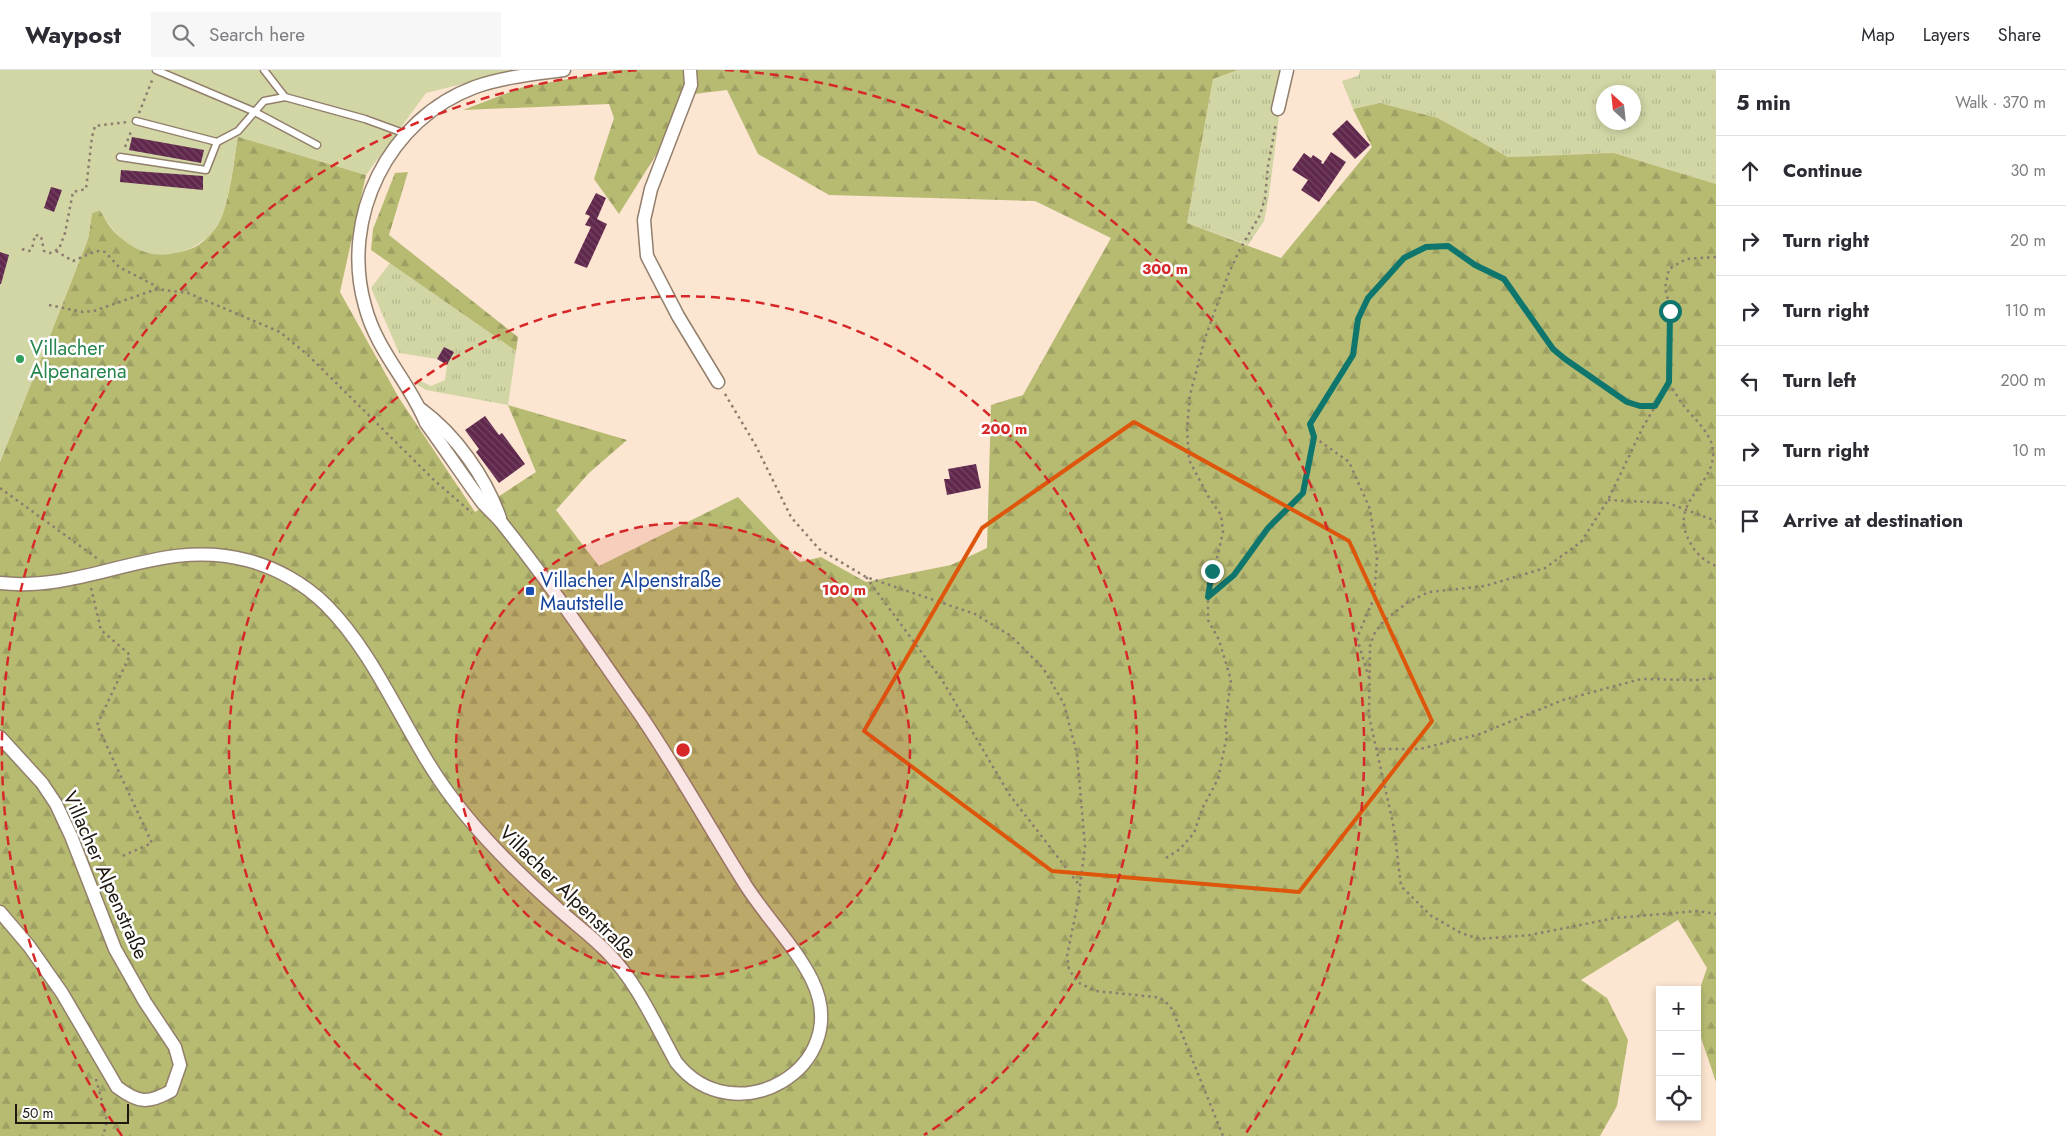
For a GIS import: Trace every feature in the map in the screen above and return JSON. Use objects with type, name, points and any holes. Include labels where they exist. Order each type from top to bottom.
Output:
[{"type":"street","name":"Villacher Alpenstraße","points":[[0,583],[48,584],[88,577],[164,557],[192,553],[219,554],[248,560],[276,570],[301,585],[326,604],[348,631],[452,798],[519,873],[608,952],[627,975],[685,1074],[700,1084],[720,1093],[754,1095],[770,1090],[788,1080],[808,1060],[818,1036],[821,1023],[820,1010],[818,996],[812,979],[753,898],[645,721],[501,521],[484,504],[426,423],[420,408],[388,359],[375,334],[365,307],[358,269],[359,246],[367,199],[387,157],[406,134],[426,115],[449,100],[475,87],[498,81],[564,70]]},
{"type":"street","points":[[690,70],[691,85],[651,189],[644,220],[647,256],[678,316],[718,382]]},
{"type":"street","points":[[1278,109],[1287,70]]},
{"type":"street","name":"Villacher Alpenstraße","points":[[0,736],[42,783],[56,804],[71,836],[115,949],[145,1002],[175,1047],[180,1065],[171,1091],[156,1100],[141,1100],[129,1096],[117,1088],[62,993],[29,946],[0,912]]},
{"type":"lane","points":[[156,70],[253,111],[317,146]]},
{"type":"lane","points":[[264,70],[285,97]]},
{"type":"lane","points":[[120,157],[206,170],[217,142],[238,131],[253,111],[264,101],[285,97],[365,119],[406,134]]},
{"type":"lane","points":[[136,121],[217,142]]},
{"type":"path","points":[[1166,858],[1180,849],[1194,833],[1202,809],[1218,779],[1227,735],[1225,724],[1231,680],[1220,640],[1208,620],[1208,597],[1223,532],[1221,515],[1208,496],[1189,460],[1187,428],[1190,395],[1205,338],[1228,275],[1240,249],[1260,215],[1265,198],[1268,166],[1278,109]]},
{"type":"path","points":[[22,249],[32,250],[35,235],[38,234],[41,236],[44,251],[50,253],[59,249],[65,233],[72,192],[86,189],[95,126],[136,121]]},
{"type":"path","points":[[1208,597],[1234,575],[1268,528],[1303,493],[1314,437],[1310,424],[1353,355],[1358,319],[1368,298],[1404,258],[1426,247],[1448,246],[1475,265],[1504,279],[1553,349],[1627,402],[1640,406],[1655,406]]},
{"type":"path","points":[[56,251],[73,261],[96,251],[106,252],[119,267],[154,285],[157,289]]},
{"type":"path","points":[[1716,257],[1686,259],[1670,269],[1664,288],[1670,311],[1669,382],[1608,500],[1581,542],[1545,568],[1486,586],[1429,592],[1408,602],[1384,621],[1375,632],[1370,646],[1369,716],[1394,828],[1401,886],[1430,915],[1461,933],[1480,940],[1530,935],[1616,918],[1698,911],[1716,914]]},
{"type":"path","points":[[49,305],[82,312],[94,311],[157,289],[188,293],[280,332],[308,355],[435,481],[472,514]]},
{"type":"path","points":[[718,382],[756,446],[791,517],[819,549],[866,577],[975,614],[1010,636],[1043,668],[1064,704],[1077,754],[1085,846],[1080,886],[1068,941],[1067,956],[1070,969],[1078,982],[1087,988],[1096,991],[1155,996],[1168,1005],[1178,1021],[1223,1136]]},
{"type":"path","points":[[1669,382],[1682,404],[1699,423],[1712,446],[1714,458],[1686,509],[1683,522],[1686,536],[1694,549],[1708,563],[1716,566]]},
{"type":"path","points":[[1314,437],[1349,462],[1370,510],[1377,558],[1374,598],[1357,638],[1370,679]]},
{"type":"path","points":[[0,488],[111,570]]},
{"type":"path","points":[[1608,500],[1668,503],[1716,521]]},
{"type":"path","points":[[88,577],[101,630],[130,655],[98,724],[152,843],[120,857]]},
{"type":"path","points":[[866,577],[942,680],[1009,794],[1080,886]]},
{"type":"path","points":[[1376,749],[1420,749],[1480,734],[1563,700],[1641,678],[1696,680],[1716,678]]},
{"type":"path","points":[[102,1063],[96,1081],[103,1099],[107,1121],[103,1136]]},
{"type":"highlighted area","points":[[1134,422],[1349,541],[1432,721],[1299,892],[1052,871],[864,731],[982,528]]},
{"type":"green space","name":"Villacher Alpenarena","points":[[0,70],[518,70],[426,93],[366,175],[238,137],[231,180],[224,212],[219,224],[209,236],[191,248],[177,253],[163,255],[138,249],[127,243],[117,234],[100,210],[92,213],[88,239],[0,462]]},
{"type":"green space","points":[[619,70],[1238,70],[1213,79],[1187,223],[1281,258],[1372,147],[1353,109],[1380,103],[1438,118],[1508,157],[1614,153],[1716,184],[1716,1082],[1701,1038],[1701,986],[1707,968],[1678,920],[1581,980],[1607,998],[1628,1040],[1617,1106],[1600,1136],[0,1136],[0,462],[88,239],[92,213],[100,210],[115,233],[127,241],[177,252],[199,244],[211,234],[226,204],[238,136],[366,175],[340,292],[399,398],[475,512],[536,472],[508,405],[627,440],[589,473],[556,510],[599,566],[738,497],[800,562],[821,557],[866,582],[951,565],[987,548],[991,405],[1023,395],[1111,238],[1035,201],[829,195],[758,154],[727,90],[694,94],[619,214],[594,179],[614,118],[609,104],[463,110],[523,87]]},
{"type":"green space","points":[[1238,70],[1285,70],[1264,221],[1248,245],[1187,223],[1213,79]]},
{"type":"green space","points":[[1360,70],[1716,70],[1716,184],[1614,153],[1508,157],[1438,118],[1380,103],[1353,109],[1342,81],[1358,76]]},
{"type":"green space","points":[[408,172],[389,235],[518,337],[516,351],[371,250],[373,229],[395,173]]},
{"type":"green space","points":[[390,263],[516,351],[508,405],[426,390],[415,383],[417,379],[431,386],[445,380],[447,365],[454,352],[444,347],[437,359],[399,353],[371,288]]},
{"type":"building","points":[[1347,120],[1370,145],[1355,159],[1332,134]]},
{"type":"building","points":[[132,137],[204,150],[201,163],[129,150]]},
{"type":"building","points":[[1331,152],[1346,162],[1319,202],[1301,190],[1308,180],[1292,170],[1304,153],[1311,158],[1313,155],[1322,161],[1321,163],[1323,164]]},
{"type":"building","points":[[121,170],[203,176],[203,190],[120,182]]},
{"type":"building","points":[[51,187],[62,190],[54,212],[44,208]]},
{"type":"building","points":[[596,193],[606,198],[597,219],[607,224],[587,268],[574,263],[591,227],[585,225],[590,216],[585,214]]},
{"type":"building","points":[[0,252],[9,255],[1,284],[0,284]]},
{"type":"building","points":[[444,347],[454,352],[447,365],[437,359]]},
{"type":"building","points":[[485,416],[499,435],[502,433],[525,464],[499,483],[476,452],[479,449],[465,430]]},
{"type":"building","points":[[976,464],[981,488],[947,495],[944,479],[950,479],[948,469]]},
{"type":"place","name":"Villacher Alpenarena","points":[[20,359]]},
{"type":"place","name":"Villacher Alpenstraße Mautstelle","points":[[530,591]]},
{"type":"route","points":[[1212,571],[1208,597],[1234,575],[1268,528],[1303,493],[1314,437],[1310,424],[1353,355],[1358,319],[1368,298],[1404,258],[1426,247],[1448,246],[1475,265],[1504,279],[1553,349],[1603,387],[1627,402],[1640,406],[1655,406],[1669,382],[1670,311]]}]
